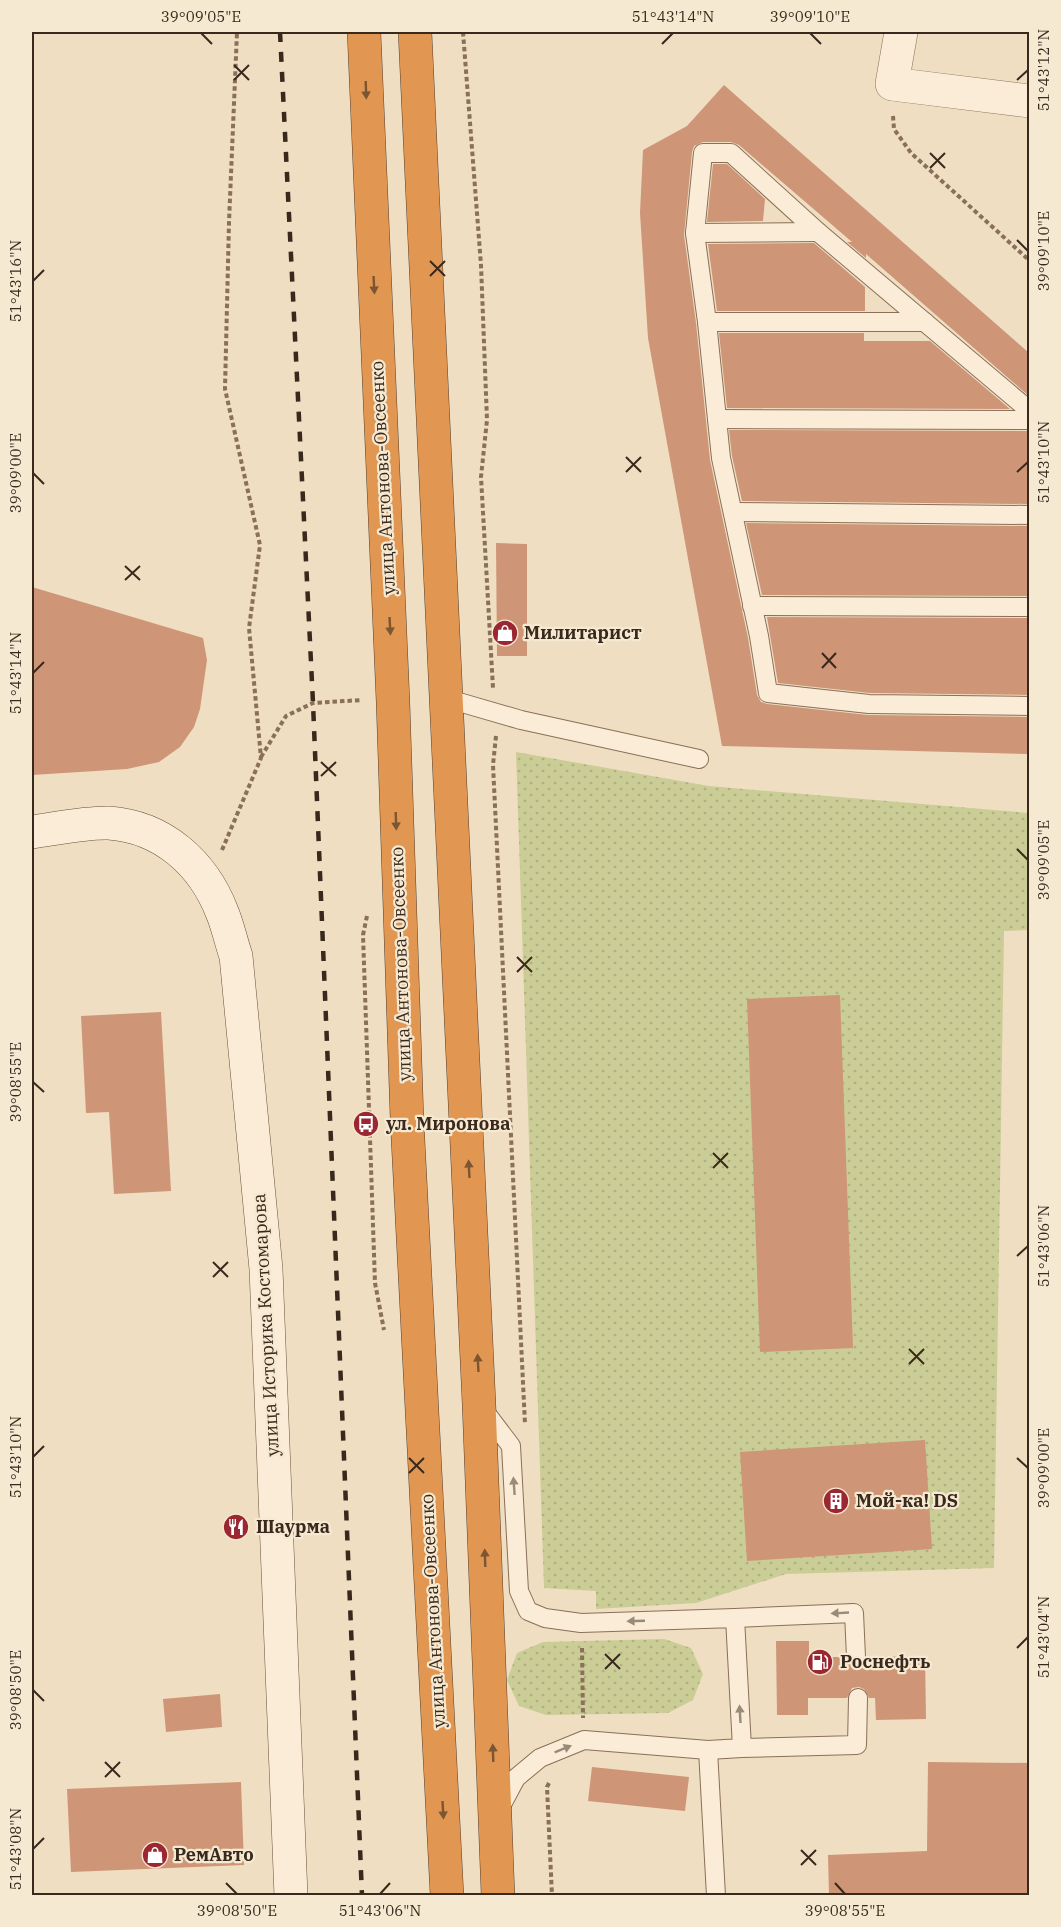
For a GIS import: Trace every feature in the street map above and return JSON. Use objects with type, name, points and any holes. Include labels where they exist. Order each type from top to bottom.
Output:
[{"type":"highway","name":"улица Антонова-Овсеенко","points":[[364,32],[393,690],[407,1120],[447,1896]]},
{"type":"highway","points":[[415,32],[445,698],[453,815],[498,1896]]},
{"type":"street","points":[[901,32],[892,84],[1029,101]]},
{"type":"street","name":"улица Историка Костомарова","points":[[32,832],[107,823],[132,826],[155,835],[180,850],[207,884],[222,911],[236,956],[266,1269],[291,1896]]},
{"type":"lane","points":[[1029,411],[818,232],[731,153],[703,153],[695,233],[721,458],[768,693],[869,704],[1029,706]]},
{"type":"lane","points":[[695,233],[818,232]]},
{"type":"lane","points":[[707,322],[926,322]]},
{"type":"lane","points":[[717,419],[1029,420]]},
{"type":"lane","points":[[733,512],[1029,515]]},
{"type":"lane","points":[[752,606],[1029,607]]},
{"type":"lane","points":[[445,698],[498,713],[699,759]]},
{"type":"lane","points":[[479,1404],[511,1446],[519,1591],[528,1611],[545,1618],[581,1623],[854,1612],[856,1657]]},
{"type":"lane","points":[[735,1618],[742,1748]]},
{"type":"lane","points":[[495,1817],[516,1778],[540,1758],[584,1740],[708,1750],[857,1746],[858,1698]]},
{"type":"lane","points":[[708,1750],[716,1896]]},
{"type":"path","points":[[237,32],[225,389],[260,545],[249,628],[261,758]]},
{"type":"path","points":[[463,32],[481,265],[487,420],[481,477],[493,685],[498,713],[493,765],[525,1428]]},
{"type":"path","points":[[892,84],[894,129],[911,153],[1029,261]]},
{"type":"path","points":[[207,884],[261,758],[285,716],[313,703],[368,699]]},
{"type":"path","points":[[581,1623],[584,1740]]},
{"type":"path","points":[[551,1779],[547,1787],[552,1896]]},
{"type":"green space","points":[[516,752],[709,786],[1029,813],[1029,930],[1004,931],[994,1568],[786,1574],[696,1603],[596,1609],[596,1591],[544,1588]]},
{"type":"green space","points":[[664,1639],[691,1648],[703,1674],[693,1700],[668,1713],[546,1715],[519,1706],[507,1680],[517,1653],[543,1642]]},
{"type":"building","points":[[724,85],[1029,353],[1029,396],[866,254],[866,258],[847,242],[852,242],[739,145],[731,142],[703,142],[694,146],[684,235],[696,323],[710,460],[748,638],[757,695],[761,702],[767,704],[868,715],[1029,717],[1029,754],[722,746],[648,338],[640,213],[643,150],[687,126]]},
{"type":"building","points":[[713,164],[727,164],[765,199],[763,221],[707,222]]},
{"type":"building","points":[[814,243],[865,287],[865,311],[717,311],[708,244]]},
{"type":"building","points":[[719,333],[864,333],[864,341],[930,341],[1010,409],[727,408]]},
{"type":"building","points":[[729,430],[1029,431],[1029,504],[742,501]]},
{"type":"building","points":[[746,523],[1029,526],[1029,596],[762,595]]},
{"type":"building","points":[[496,543],[527,544],[527,656],[497,656]]},
{"type":"building","points":[[32,587],[203,638],[207,660],[200,709],[194,727],[180,747],[159,762],[127,769],[32,775]]},
{"type":"building","points":[[767,617],[1029,618],[1029,695],[870,693],[778,683]]},
{"type":"building","points":[[840,995],[853,1348],[760,1352],[747,999]]},
{"type":"building","points":[[161,1012],[171,1191],[114,1194],[109,1112],[86,1113],[81,1016]]},
{"type":"building","name":"Мой-ка! DS","points":[[925,1440],[932,1549],[747,1561],[740,1452]]},
{"type":"building","points":[[776,1641],[809,1641],[809,1657],[845,1657],[847,1664],[856,1668],[863,1666],[867,1657],[925,1656],[926,1719],[876,1720],[875,1698],[869,1698],[864,1689],[859,1687],[852,1688],[847,1698],[808,1698],[808,1715],[777,1715]]},
{"type":"building","points":[[220,1694],[222,1727],[166,1732],[163,1699]]},
{"type":"building","points":[[928,1762],[1029,1763],[1029,1896],[829,1896],[828,1855],[927,1851]]},
{"type":"building","points":[[592,1767],[689,1777],[685,1811],[588,1801]]},
{"type":"building","points":[[241,1782],[244,1865],[71,1872],[67,1789]]},
{"type":"railway","points":[[280,32],[313,703],[362,1896]]},
{"type":"place","name":"Милитарист","points":[[505,633]]},
{"type":"place","name":"ул. Миронова","points":[[366,1124]]},
{"type":"place","name":"Мой-ка! DS","points":[[836,1501]]},
{"type":"place","name":"Шаурма","points":[[236,1527]]},
{"type":"place","name":"Роснефть","points":[[820,1662]]},
{"type":"place","name":"РемАвто","points":[[155,1855]]}]
